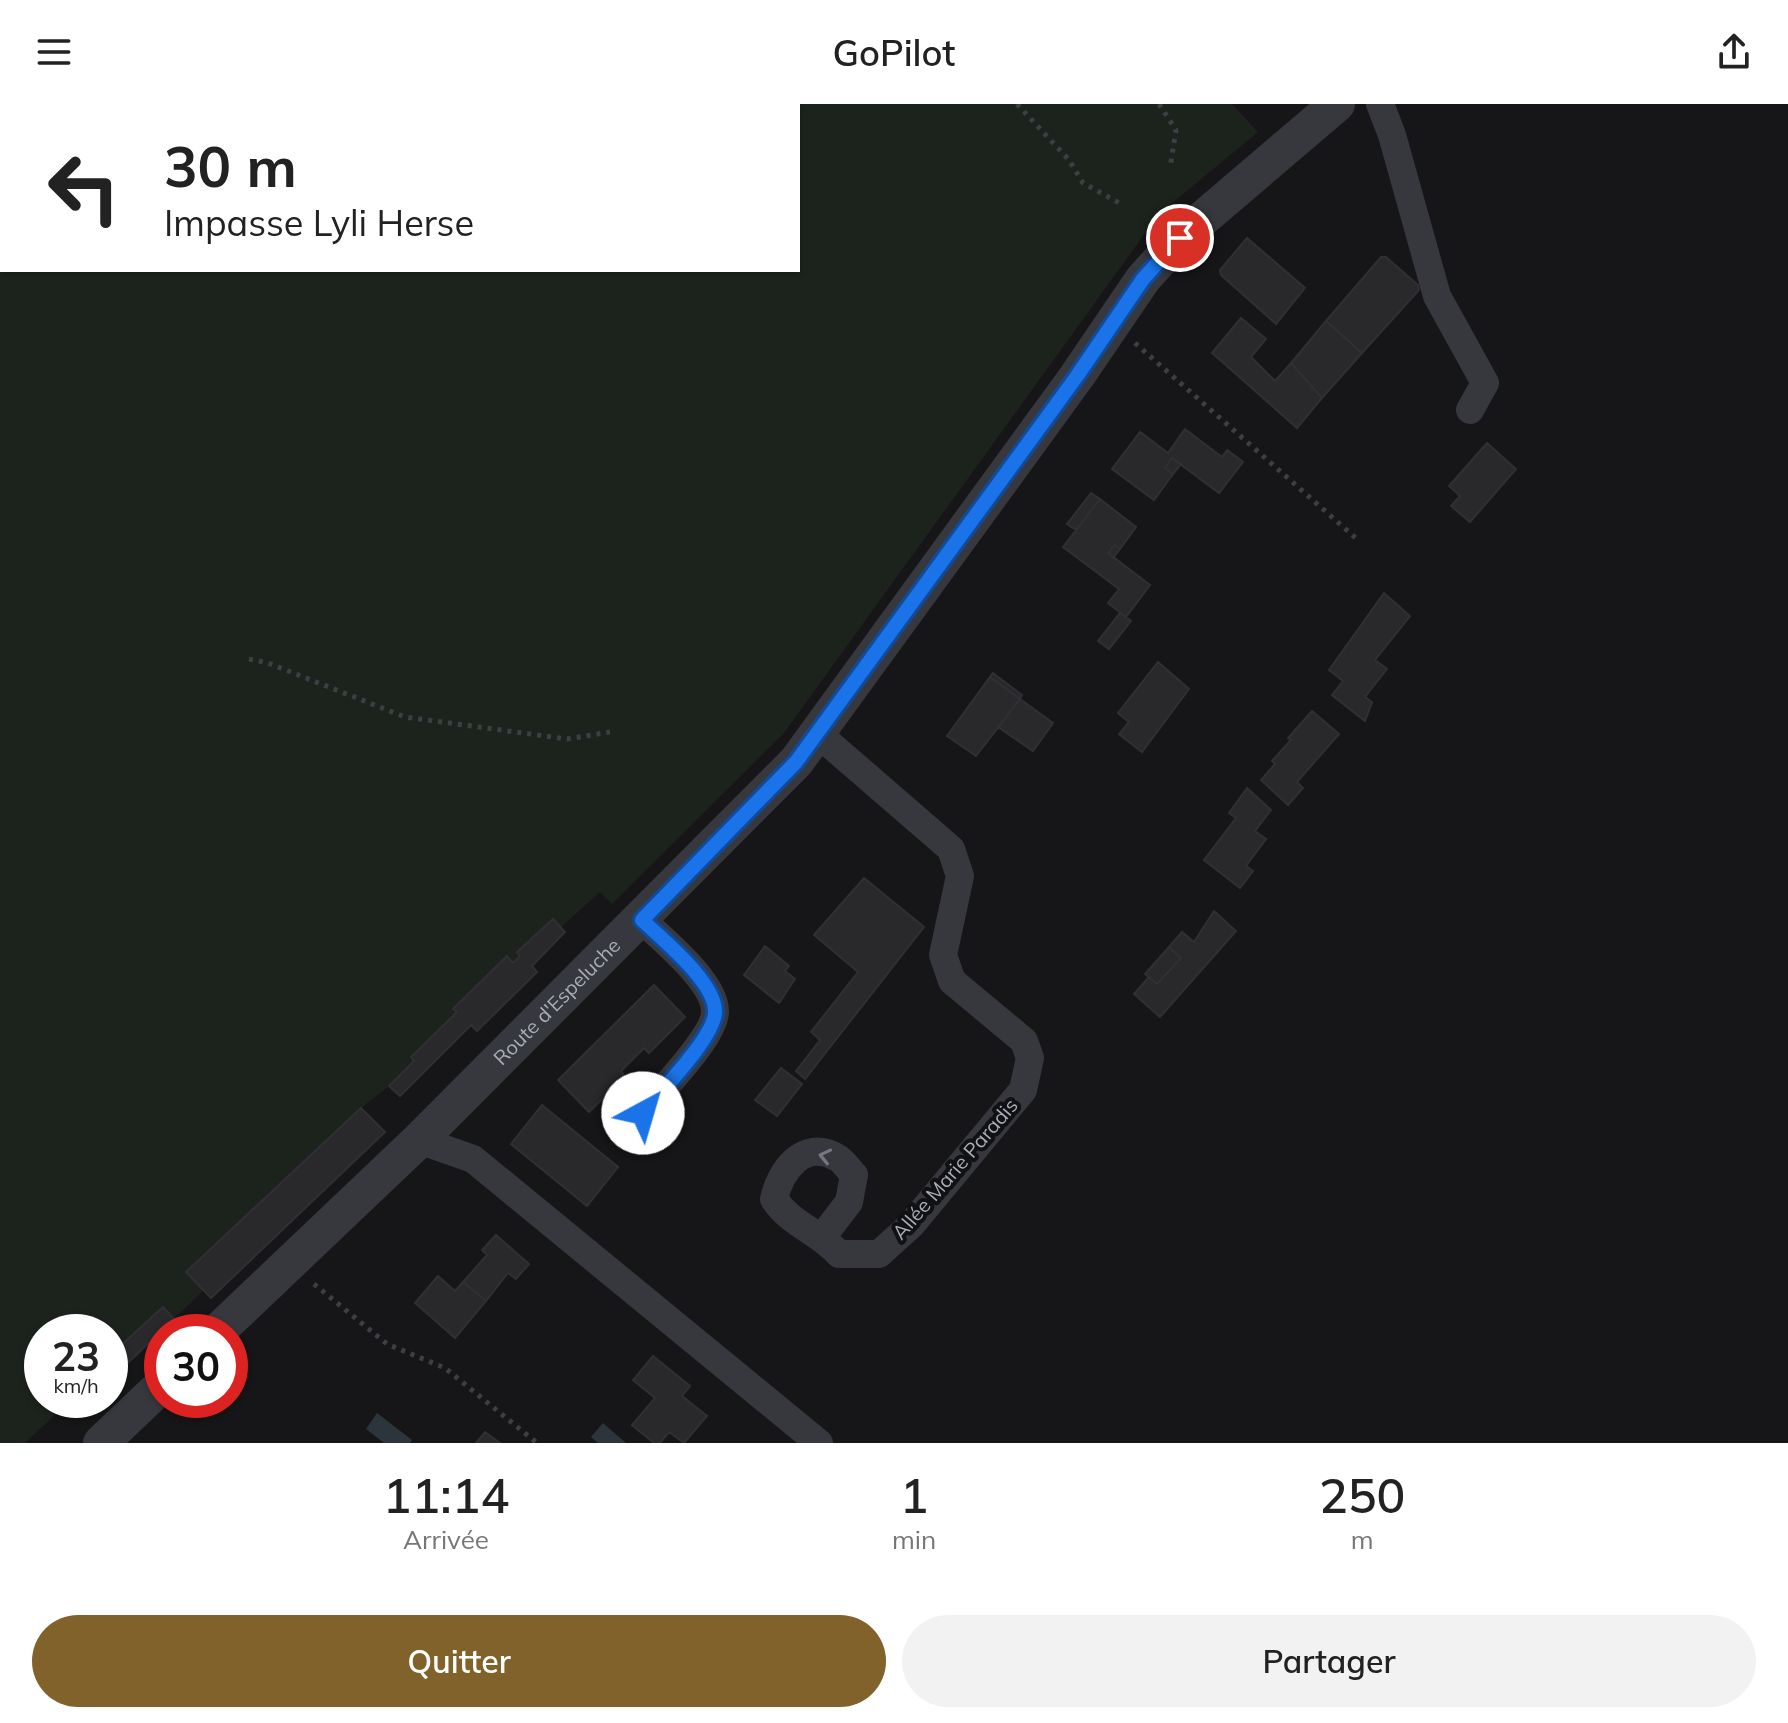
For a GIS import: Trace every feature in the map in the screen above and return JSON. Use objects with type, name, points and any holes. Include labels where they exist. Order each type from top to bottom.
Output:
[{"type":"street","name":"Route d'Espeluche","points":[[236,1314],[419,1140],[642,920],[796,762],[1077,376],[1143,279],[1180,238],[1337,104]]},
{"type":"street","points":[[1380,104],[1392,135],[1437,296],[1485,383],[1470,410]]},
{"type":"street","name":"Allée Marie Paradis","points":[[817,733],[951,849],[960,876],[943,955],[952,981],[1024,1041],[1030,1058],[1023,1090],[911,1225],[879,1254],[839,1254],[823,1236]]},
{"type":"street","points":[[642,920],[705,983],[715,1011],[709,1032],[643,1113]]},
{"type":"street","points":[[419,1140],[473,1159],[819,1443]]},
{"type":"street","points":[[101,1443],[144,1402]]},
{"type":"path","points":[[1017,104],[1069,160],[1083,183],[1123,205]]},
{"type":"path","points":[[1159,104],[1176,130],[1170,168]]},
{"type":"path","points":[[1131,340],[1358,540]]},
{"type":"path","points":[[249,659],[268,663],[405,717],[567,739],[610,732]]},
{"type":"path","points":[[289,1264],[387,1344],[445,1368],[537,1443]]},
{"type":"shaded area","points":[[800,104],[1232,104],[1258,132],[1159,214],[784,733],[612,904],[600,892],[561,927],[565,932],[532,966],[537,972],[477,1031],[471,1026],[400,1096],[389,1086],[361,1108],[385,1132],[211,1298],[204,1290],[179,1314],[144,1314],[144,1347],[128,1363],[128,1314],[24,1314],[24,1418],[52,1418],[25,1443],[0,1443],[0,272],[800,272]]},
{"type":"shaded area","points":[[377,1413],[412,1440],[410,1443],[384,1443],[366,1429]]},
{"type":"shaded area","points":[[603,1423],[626,1443],[598,1443],[591,1437]]},
{"type":"building","points":[[1247,238],[1305,288],[1276,324],[1221,275],[1220,270]]},
{"type":"building","points":[[1381,257],[1386,257],[1418,285],[1419,290],[1362,353],[1326,321]]},
{"type":"building","points":[[1241,318],[1266,339],[1251,357],[1275,381],[1291,363],[1322,398],[1297,428],[1212,353]]},
{"type":"building","points":[[1326,321],[1362,353],[1322,398],[1291,363]]},
{"type":"building","points":[[1185,429],[1222,457],[1227,450],[1243,462],[1219,493],[1172,458],[1165,468],[1173,474],[1154,500],[1112,469],[1140,432],[1168,453]]},
{"type":"building","points":[[1487,443],[1516,469],[1470,522],[1451,506],[1460,496],[1449,486]]},
{"type":"building","points":[[1172,458],[1181,464],[1173,474],[1165,468]]},
{"type":"building","points":[[1091,493],[1100,499],[1076,530],[1067,524]]},
{"type":"building","points":[[1100,499],[1136,527],[1120,549],[1115,545],[1108,553],[1150,585],[1126,617],[1108,603],[1119,589],[1063,547]]},
{"type":"building","points":[[1115,545],[1120,549],[1113,558],[1108,553]]},
{"type":"building","points":[[1384,593],[1410,616],[1375,660],[1387,669],[1365,697],[1372,702],[1365,721],[1332,695],[1343,681],[1329,670]]},
{"type":"building","points":[[1120,613],[1131,621],[1109,649],[1098,641]]},
{"type":"building","points":[[1158,662],[1189,689],[1142,752],[1119,734],[1129,722],[1118,713]]},
{"type":"building","points":[[993,673],[1022,695],[1020,699],[990,677]]},
{"type":"building","points":[[990,677],[1020,699],[976,756],[947,736]]},
{"type":"building","points":[[1020,699],[1053,723],[1033,751],[998,727]]},
{"type":"building","points":[[1312,711],[1339,734],[1297,782],[1303,788],[1288,805],[1261,780],[1275,764],[1272,761],[1291,740],[1288,738]]},
{"type":"building","points":[[1247,788],[1271,810],[1255,831],[1266,839],[1246,866],[1253,871],[1240,888],[1204,860],[1236,818],[1229,813]]},
{"type":"building","points":[[864,878],[924,927],[805,1079],[796,1071],[820,1040],[811,1032],[858,972],[814,935]]},
{"type":"building","points":[[1214,911],[1236,931],[1160,1017],[1134,994],[1149,977],[1157,984],[1181,958],[1169,947],[1182,932],[1194,942]]},
{"type":"building","points":[[553,919],[565,932],[532,966],[537,972],[477,1031],[471,1025],[400,1096],[389,1086],[414,1061],[411,1057],[457,1012],[453,1009],[507,956],[513,963],[520,956],[517,952]]},
{"type":"building","points":[[765,946],[789,966],[785,971],[795,979],[779,1003],[744,975]]},
{"type":"building","points":[[1169,947],[1181,958],[1157,984],[1145,974]]},
{"type":"building","points":[[654,985],[685,1017],[649,1053],[644,1048],[621,1071],[625,1077],[589,1112],[558,1080]]},
{"type":"building","points":[[781,1068],[802,1084],[777,1116],[755,1100]]},
{"type":"building","points":[[542,1105],[618,1167],[587,1206],[511,1144]]},
{"type":"building","points":[[361,1108],[385,1132],[211,1298],[186,1272]]},
{"type":"building","points":[[496,1235],[529,1264],[516,1279],[508,1273],[486,1301],[463,1282],[487,1255],[482,1250]]},
{"type":"building","points":[[438,1276],[455,1291],[463,1282],[486,1301],[455,1338],[415,1303]]},
{"type":"building","points":[[163,1307],[169,1314],[155,1314]]},
{"type":"building","points":[[144,1324],[144,1348],[128,1363],[128,1339]]},
{"type":"building","points":[[653,1356],[690,1386],[682,1396],[707,1416],[684,1443],[669,1432],[660,1443],[654,1443],[632,1425],[655,1398],[633,1380]]},
{"type":"building","points":[[485,1432],[500,1443],[476,1443]]},
{"type":"route","points":[[643,1113],[709,1032],[715,1011],[705,983],[642,920],[796,762],[933,577],[1143,279],[1180,238]]}]
